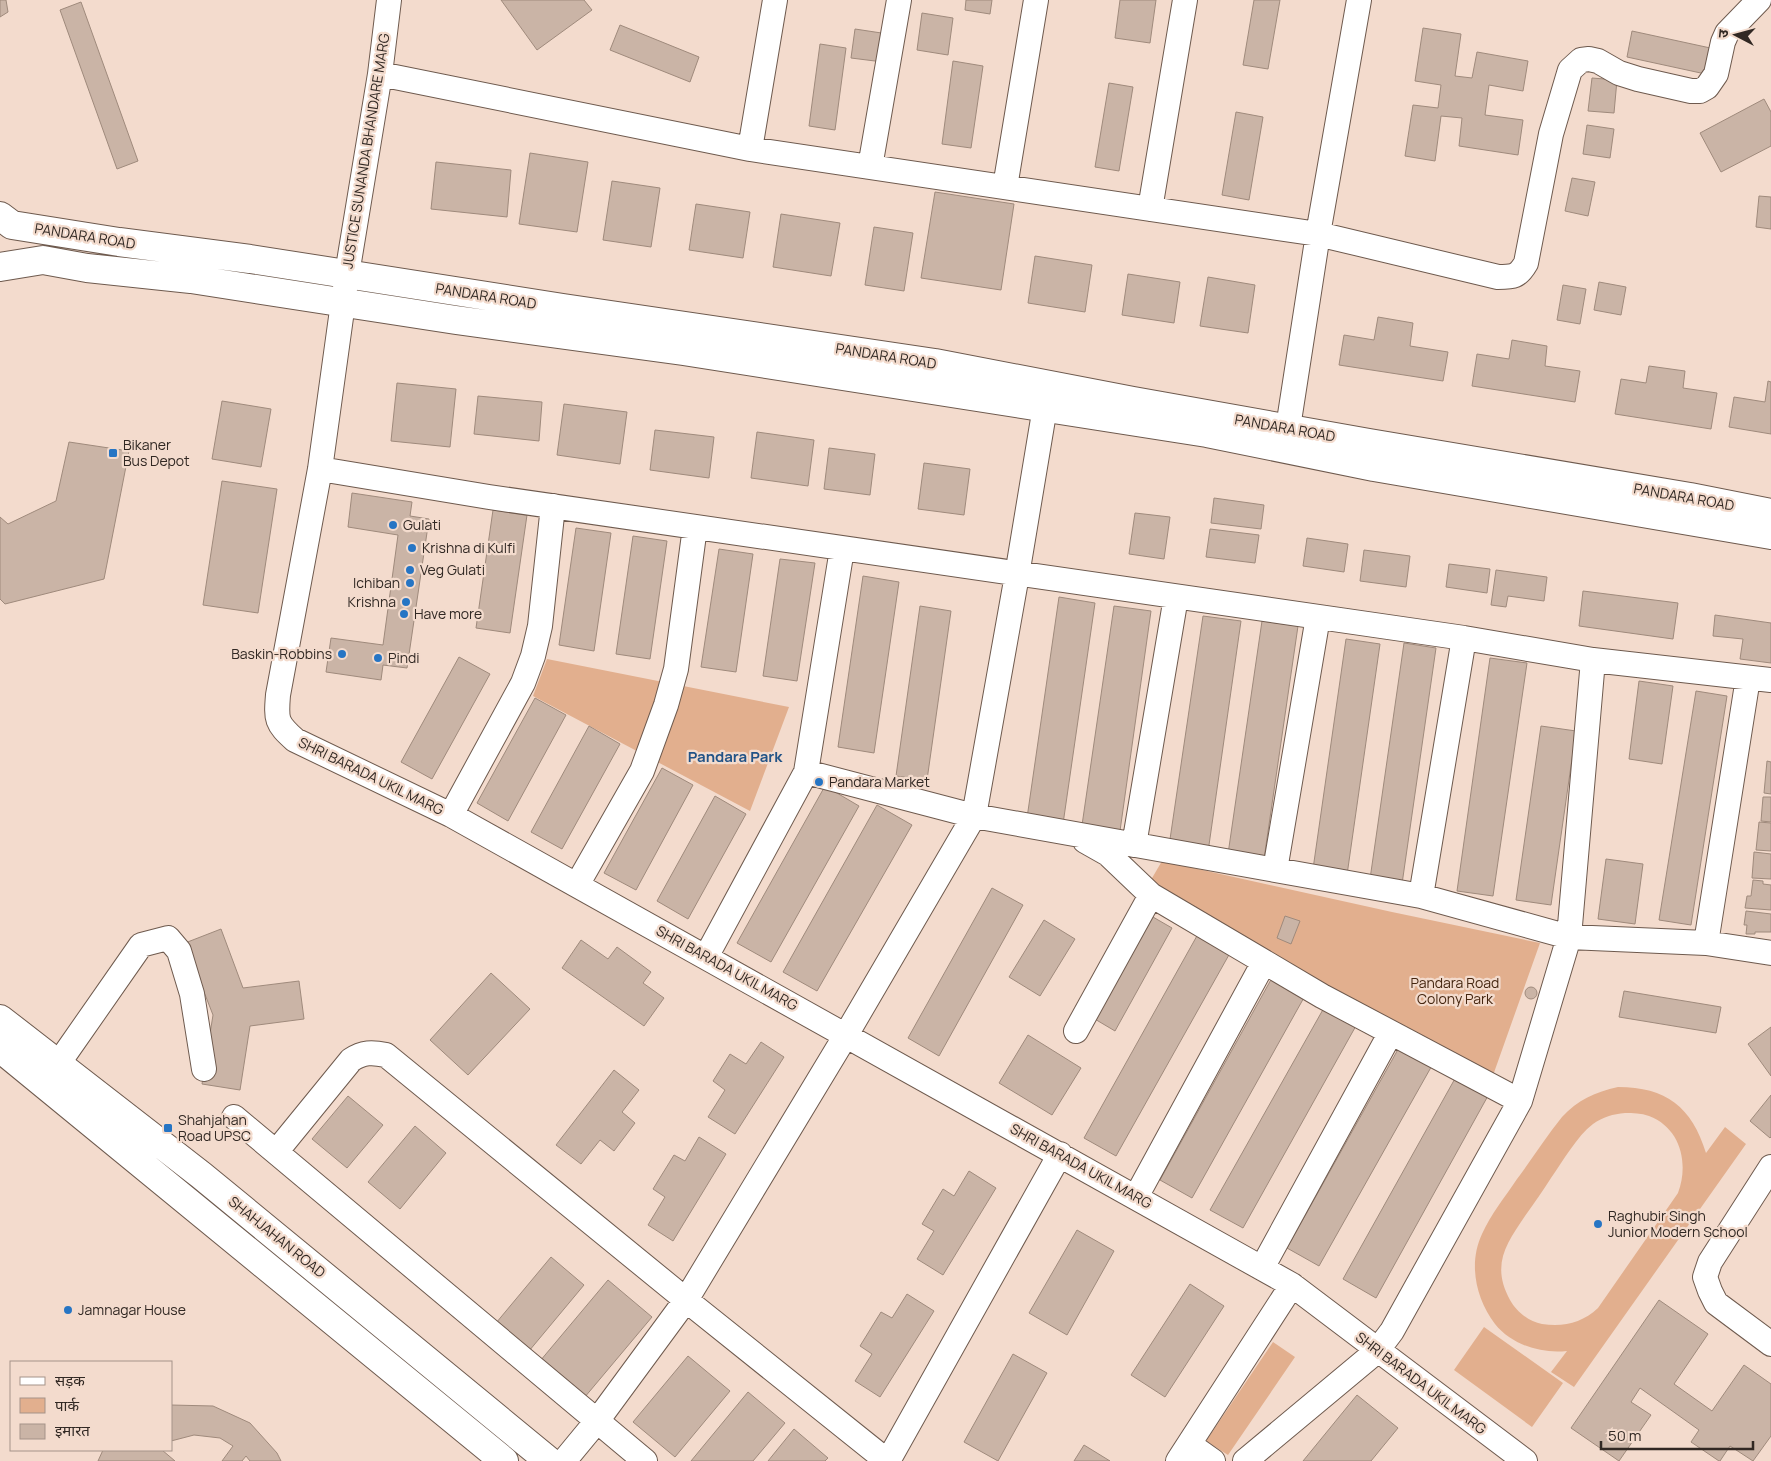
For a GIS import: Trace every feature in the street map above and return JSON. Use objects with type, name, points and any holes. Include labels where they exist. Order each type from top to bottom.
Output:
[{"type":"main road","name":"PANDARA ROAD","points":[[0,216],[12,224],[119,242],[250,259],[934,363],[1286,438],[1690,497],[1771,513]]},
{"type":"main road","name":"PANDARA ROAD","points":[[0,267],[43,260],[87,268],[191,279],[456,320],[683,351],[1207,433],[1286,438],[1384,469],[1771,535]]},
{"type":"main road","name":"SHAHJAHAN ROAD","points":[[0,1019],[201,1175],[548,1461]]},
{"type":"main road","points":[[0,1048],[504,1461]]},
{"type":"street","name":"JUSTICE SUNANDA BHANDARE MARG","points":[[343,302],[380,74],[389,0]]},
{"type":"street","points":[[870,167],[900,0]]},
{"type":"street","points":[[1005,187],[1036,0]]},
{"type":"street","points":[[1150,209],[1185,0]]},
{"type":"street","points":[[1286,438],[1318,234],[1359,0]]},
{"type":"street","points":[[380,74],[750,149],[1318,234],[1498,277],[1510,277],[1520,273],[1526,263],[1551,134],[1570,70],[1581,60],[1589,59],[1598,61],[1619,73],[1638,79],[1691,91],[1700,91],[1707,87],[1716,74],[1723,42],[1727,33],[1759,0]]},
{"type":"street","points":[[750,149],[772,1]]},
{"type":"street","name":"SHRI BARADA UKIL MARG","points":[[343,302],[320,469],[278,695],[276,715],[281,728],[294,740],[451,814],[1292,1285],[1525,1461]]},
{"type":"street","points":[[564,1461],[597,1421],[686,1300],[974,816],[1045,407]]},
{"type":"street","points":[[320,469],[842,549],[1464,638],[1593,660],[1759,679],[1706,943]]},
{"type":"street","points":[[451,814],[524,683],[533,656],[540,626],[553,506]]},
{"type":"street","points":[[577,885],[642,771],[655,739],[676,669],[695,527]]},
{"type":"street","points":[[706,956],[806,772],[842,549]]},
{"type":"street","points":[[1134,845],[1176,597]]},
{"type":"street","points":[[1275,870],[1318,617]]},
{"type":"street","points":[[1421,896],[1464,638]]},
{"type":"street","points":[[1245,1461],[1378,1351],[1392,1332],[1520,1100],[1569,937],[1593,660]]},
{"type":"street","points":[[806,772],[974,816],[1421,896],[1569,937],[1706,943],[1771,953]]},
{"type":"street","points":[[1075,834],[1108,854],[1151,895],[1390,1034],[1520,1100]]},
{"type":"street","points":[[1108,854],[1138,918]]},
{"type":"street","points":[[1076,1031],[1151,895]]},
{"type":"street","points":[[58,1064],[140,945],[168,938],[179,952],[192,994],[204,1069]]},
{"type":"street","points":[[1136,1197],[1264,962]]},
{"type":"street","points":[[1262,1268],[1390,1034]]},
{"type":"street","points":[[276,1152],[351,1060],[361,1053],[373,1052],[386,1055],[887,1461],[1060,1154]]},
{"type":"street","points":[[234,1117],[644,1461]]},
{"type":"street","points":[[1771,1167],[1710,1262],[1705,1276],[1716,1302],[1771,1344]]},
{"type":"street","points":[[1213,1461],[1183,1453],[1292,1285]]},
{"type":"green space","points":[[547,659],[789,707],[750,811],[533,696]]},
{"type":"green space","name":"Pandara Road Colony Park","points":[[1162,861],[1540,943],[1491,1081],[1148,885]]},
{"type":"green space","points":[[1618,1087],[1650,1091],[1675,1103],[1693,1123],[1706,1153],[1725,1127],[1746,1144],[1574,1387],[1551,1372],[1567,1351],[1547,1351],[1518,1343],[1495,1324],[1483,1304],[1479,1292],[1476,1281],[1475,1257],[1482,1234],[1494,1213],[1562,1117],[1581,1101]],"holes":[[[1628,1113],[1649,1116],[1669,1129],[1675,1138],[1680,1148],[1683,1170],[1678,1193],[1598,1308],[1586,1317],[1572,1323],[1558,1325],[1532,1321],[1516,1308],[1504,1287],[1501,1265],[1507,1246],[1525,1216],[1581,1135],[1601,1119],[1612,1115]]]},
{"type":"green space","points":[[1484,1327],[1563,1383],[1532,1427],[1454,1370]]},
{"type":"green space","points":[[1273,1342],[1295,1357],[1228,1455],[1206,1441]]},
{"type":"building","points":[[0,0],[6,0],[8,12],[0,17]]},
{"type":"building","points":[[501,0],[584,0],[592,10],[537,50]]},
{"type":"building","points":[[966,0],[992,0],[990,14],[965,10]]},
{"type":"building","points":[[1120,0],[1156,0],[1150,43],[1115,38]]},
{"type":"building","points":[[1254,0],[1280,0],[1268,69],[1243,65]]},
{"type":"building","points":[[81,2],[138,161],[117,169],[60,10]]},
{"type":"building","points":[[922,13],[953,18],[948,55],[917,50]]},
{"type":"building","points":[[620,25],[699,57],[690,82],[610,50]]},
{"type":"building","points":[[1423,28],[1461,34],[1455,76],[1472,78],[1477,52],[1528,61],[1523,91],[1489,85],[1485,115],[1523,120],[1518,155],[1459,146],[1462,118],[1441,116],[1435,161],[1405,156],[1413,105],[1438,108],[1441,85],[1415,81]]},
{"type":"building","points":[[855,29],[888,34],[883,62],[851,58]]},
{"type":"building","points":[[1632,31],[1715,49],[1710,75],[1627,57]]},
{"type":"building","points":[[820,44],[846,48],[835,130],[809,126]]},
{"type":"building","points":[[953,61],[983,66],[971,148],[942,144]]},
{"type":"building","points":[[1592,78],[1617,80],[1614,113],[1588,111]]},
{"type":"building","points":[[1109,83],[1133,87],[1119,171],[1095,167]]},
{"type":"building","points":[[1764,99],[1771,112],[1771,146],[1721,172],[1700,133]]},
{"type":"building","points":[[1236,112],[1263,117],[1249,200],[1222,195]]},
{"type":"building","points":[[1587,125],[1614,129],[1610,158],[1583,154]]},
{"type":"building","points":[[530,153],[588,162],[577,232],[519,224]]},
{"type":"building","points":[[436,162],[511,170],[507,217],[431,209]]},
{"type":"building","points":[[1572,178],[1595,182],[1588,216],[1565,211]]},
{"type":"building","points":[[612,181],[660,188],[651,247],[603,240]]},
{"type":"building","points":[[935,192],[1014,204],[1001,290],[921,278]]},
{"type":"building","points":[[1759,196],[1771,197],[1771,229],[1756,227]]},
{"type":"building","points":[[696,204],[750,212],[743,258],[689,250]]},
{"type":"building","points":[[781,214],[840,223],[831,276],[773,267]]},
{"type":"building","points":[[874,227],[913,233],[904,291],[865,285]]},
{"type":"building","points":[[1035,256],[1092,265],[1085,312],[1028,303]]},
{"type":"building","points":[[1128,274],[1180,282],[1174,323],[1122,315]]},
{"type":"building","points":[[1208,277],[1255,285],[1248,333],[1200,326]]},
{"type":"building","points":[[1599,282],[1626,287],[1621,315],[1594,310]]},
{"type":"building","points":[[1563,285],[1586,289],[1580,324],[1557,320]]},
{"type":"building","points":[[1378,317],[1413,323],[1410,346],[1448,352],[1443,381],[1339,365],[1344,335],[1374,340]]},
{"type":"building","points":[[1512,340],[1547,346],[1545,366],[1580,371],[1575,402],[1472,386],[1477,354],[1509,359]]},
{"type":"building","points":[[1649,366],[1685,371],[1683,388],[1717,393],[1711,429],[1615,414],[1621,379],[1646,383]]},
{"type":"building","points":[[1768,381],[1771,382],[1771,434],[1729,427],[1734,397],[1765,402]]},
{"type":"building","points":[[397,383],[456,389],[450,447],[391,441]]},
{"type":"building","points":[[478,396],[542,402],[539,441],[474,434]]},
{"type":"building","points":[[222,401],[271,409],[261,467],[212,459]]},
{"type":"building","points":[[564,404],[627,412],[620,464],[557,455]]},
{"type":"building","points":[[655,430],[714,437],[709,478],[650,470]]},
{"type":"building","points":[[757,432],[814,440],[808,486],[751,478]]},
{"type":"building","points":[[69,442],[129,451],[104,579],[5,604],[0,599],[0,517],[8,524],[56,501]]},
{"type":"building","points":[[829,448],[875,454],[870,495],[824,489]]},
{"type":"building","points":[[924,463],[970,469],[964,515],[918,509]]},
{"type":"building","points":[[222,481],[277,489],[258,613],[203,605]]},
{"type":"building","points":[[352,493],[412,502],[410,516],[429,519],[407,668],[383,665],[381,680],[326,672],[331,638],[383,645],[398,535],[348,527]]},
{"type":"building","points":[[1214,498],[1264,505],[1261,529],[1211,523]]},
{"type":"building","points":[[493,510],[527,515],[510,633],[476,628]]},
{"type":"building","points":[[1135,513],[1170,517],[1164,559],[1129,554]]},
{"type":"building","points":[[576,528],[611,533],[594,651],[559,645]]},
{"type":"building","points":[[1210,529],[1259,535],[1255,563],[1206,557]]},
{"type":"building","points":[[633,536],[667,541],[650,659],[616,654]]},
{"type":"building","points":[[1307,538],[1348,544],[1344,572],[1303,566]]},
{"type":"building","points":[[719,549],[753,554],[736,672],[701,667]]},
{"type":"building","points":[[1364,550],[1410,556],[1406,587],[1360,581]]},
{"type":"building","points":[[780,559],[815,563],[797,681],[763,676]]},
{"type":"building","points":[[1449,564],[1490,569],[1487,593],[1446,587]]},
{"type":"building","points":[[1496,570],[1547,577],[1544,601],[1508,596],[1506,607],[1491,605]]},
{"type":"building","points":[[863,576],[899,582],[874,753],[838,747]]},
{"type":"building","points":[[1583,591],[1678,603],[1673,639],[1579,626]]},
{"type":"building","points":[[1059,597],[1095,603],[1063,824],[1027,818]]},
{"type":"building","points":[[920,606],[951,611],[927,780],[896,776]]},
{"type":"building","points":[[1114,606],[1151,611],[1119,838],[1081,832]]},
{"type":"building","points":[[1715,615],[1771,623],[1771,663],[1740,659],[1743,639],[1713,636]]},
{"type":"building","points":[[1203,616],[1241,621],[1208,852],[1169,846]]},
{"type":"building","points":[[1262,621],[1298,626],[1264,859],[1228,854]]},
{"type":"building","points":[[1346,639],[1380,644],[1347,875],[1313,869]]},
{"type":"building","points":[[1404,643],[1436,648],[1402,884],[1370,879]]},
{"type":"building","points":[[459,657],[490,674],[432,779],[401,762]]},
{"type":"building","points":[[1490,658],[1527,663],[1493,896],[1457,891]]},
{"type":"building","points":[[1639,681],[1673,686],[1662,764],[1629,759]]},
{"type":"building","points":[[1696,691],[1727,696],[1691,925],[1659,920]]},
{"type":"building","points":[[535,698],[566,715],[508,821],[477,803]]},
{"type":"building","points":[[589,726],[620,744],[562,849],[531,832]]},
{"type":"building","points":[[1541,726],[1576,731],[1551,905],[1516,900]]},
{"type":"building","points":[[1767,761],[1771,762],[1771,794],[1764,793]]},
{"type":"building","points":[[662,768],[693,785],[636,890],[604,873]]},
{"type":"building","points":[[825,786],[859,806],[771,962],[737,943]]},
{"type":"building","points":[[715,796],[746,814],[688,919],[657,901]]},
{"type":"building","points":[[1763,797],[1771,797],[1771,822],[1761,821]]},
{"type":"building","points":[[877,805],[912,825],[817,991],[783,972]]},
{"type":"building","points":[[1759,822],[1771,823],[1771,851],[1756,850]]},
{"type":"building","points":[[1754,852],[1771,854],[1771,879],[1752,878]]},
{"type":"building","points":[[1606,859],[1643,864],[1635,924],[1598,919]]},
{"type":"building","points":[[1753,880],[1763,881],[1763,884],[1771,885],[1771,910],[1745,908],[1747,896],[1751,896]]},
{"type":"building","points":[[992,888],[1023,905],[939,1056],[908,1038]]},
{"type":"building","points":[[1746,911],[1771,914],[1771,932],[1746,934],[1747,925],[1744,925]]},
{"type":"building","points":[[1146,913],[1172,928],[1115,1031],[1088,1015]]},
{"type":"building","points":[[1285,916],[1300,921],[1291,944],[1277,938]]},
{"type":"building","points":[[1044,920],[1075,939],[1040,996],[1009,977]]},
{"type":"building","points":[[221,929],[243,988],[299,981],[304,1019],[250,1026],[240,1090],[202,1084],[213,1015],[185,943]]},
{"type":"building","points":[[1198,934],[1230,953],[1116,1156],[1084,1138]]},
{"type":"building","points":[[581,940],[608,959],[617,947],[651,972],[643,983],[664,998],[644,1026],[562,968]]},
{"type":"building","points":[[491,973],[530,1009],[468,1075],[430,1040]]},
{"type":"building","points":[[1273,976],[1306,994],[1192,1198],[1160,1180]]},
{"type":"building","points":[[1533,987],[1536,988],[1536,998],[1529,999],[1526,998],[1525,991],[1526,988]]},
{"type":"building","points":[[1624,991],[1721,1007],[1716,1033],[1619,1017]]},
{"type":"building","points":[[1325,1006],[1357,1024],[1243,1228],[1210,1210]]},
{"type":"building","points":[[1771,1027],[1771,1076],[1748,1044]]},
{"type":"building","points":[[1028,1035],[1081,1068],[1052,1115],[999,1083]]},
{"type":"building","points":[[761,1042],[784,1057],[735,1134],[708,1117],[725,1090],[713,1081],[730,1054],[746,1064]]},
{"type":"building","points":[[1401,1044],[1434,1062],[1319,1266],[1287,1248]]},
{"type":"building","points":[[614,1070],[639,1090],[622,1112],[635,1123],[614,1151],[600,1140],[581,1164],[556,1145]]},
{"type":"building","points":[[1457,1075],[1489,1094],[1376,1298],[1343,1279]]},
{"type":"building","points":[[1771,1095],[1771,1137],[1770,1138],[1750,1121]]},
{"type":"building","points":[[348,1096],[383,1125],[347,1168],[312,1139]]},
{"type":"building","points":[[415,1126],[446,1153],[400,1209],[368,1182]]},
{"type":"building","points":[[699,1137],[726,1154],[673,1241],[648,1225],[665,1197],[653,1189],[674,1155],[685,1161]]},
{"type":"building","points":[[969,1171],[996,1188],[943,1275],[917,1259],[934,1231],[922,1224],[943,1189],[954,1196]]},
{"type":"building","points":[[1077,1230],[1114,1251],[1067,1335],[1029,1313]]},
{"type":"building","points":[[551,1257],[584,1285],[529,1351],[496,1323]]},
{"type":"building","points":[[608,1280],[652,1317],[579,1404],[535,1367]]},
{"type":"building","points":[[1190,1284],[1224,1306],[1165,1397],[1131,1375]]},
{"type":"building","points":[[907,1294],[934,1311],[880,1397],[855,1381],[872,1354],[860,1346],[881,1312],[892,1318]]},
{"type":"building","points":[[1659,1300],[1708,1334],[1674,1384],[1712,1411],[1744,1365],[1771,1384],[1771,1436],[1753,1461],[1730,1446],[1719,1461],[1691,1442],[1699,1430],[1640,1388],[1631,1402],[1651,1415],[1619,1461],[1571,1428]]},
{"type":"building","points":[[1013,1354],[1047,1373],[998,1461],[964,1442]]},
{"type":"building","points":[[688,1356],[730,1391],[675,1457],[633,1422]]},
{"type":"building","points":[[748,1392],[785,1423],[753,1461],[691,1461]]},
{"type":"building","points":[[1357,1395],[1398,1428],[1371,1461],[1303,1461]]},
{"type":"building","points":[[172,1405],[213,1406],[250,1423],[277,1453],[281,1461],[250,1461],[246,1456],[242,1461],[222,1461],[233,1446],[220,1438],[194,1435],[172,1441]]},
{"type":"building","points":[[794,1429],[828,1458],[825,1461],[768,1461]]},
{"type":"building","points":[[1084,1445],[1110,1461],[1074,1461]]},
{"type":"building","points":[[103,1451],[163,1451],[175,1461],[98,1461]]},
{"type":"place","name":"Bikaner Bus Depot","points":[[113,453]]},
{"type":"place","name":"Gulati","points":[[393,525]]},
{"type":"place","name":"Krishna di Kulfi","points":[[412,548]]},
{"type":"place","name":"Veg Gulati","points":[[410,570]]},
{"type":"place","name":"Ichiban","points":[[410,583]]},
{"type":"place","name":"Krishna","points":[[406,602]]},
{"type":"place","name":"Have more","points":[[404,614]]},
{"type":"place","name":"Baskin-Robbins","points":[[342,654]]},
{"type":"place","name":"Pindi","points":[[378,658]]},
{"type":"place","name":"Pandara Market","points":[[819,782]]},
{"type":"place","name":"Shahjahan Road UPSC","points":[[168,1128]]},
{"type":"place","name":"Raghubir Singh Junior Modern School","points":[[1598,1224]]},
{"type":"place","name":"Jamnagar House","points":[[68,1310]]},
{"type":"district","name":"Pandara Park","points":[[735,757]]}]
